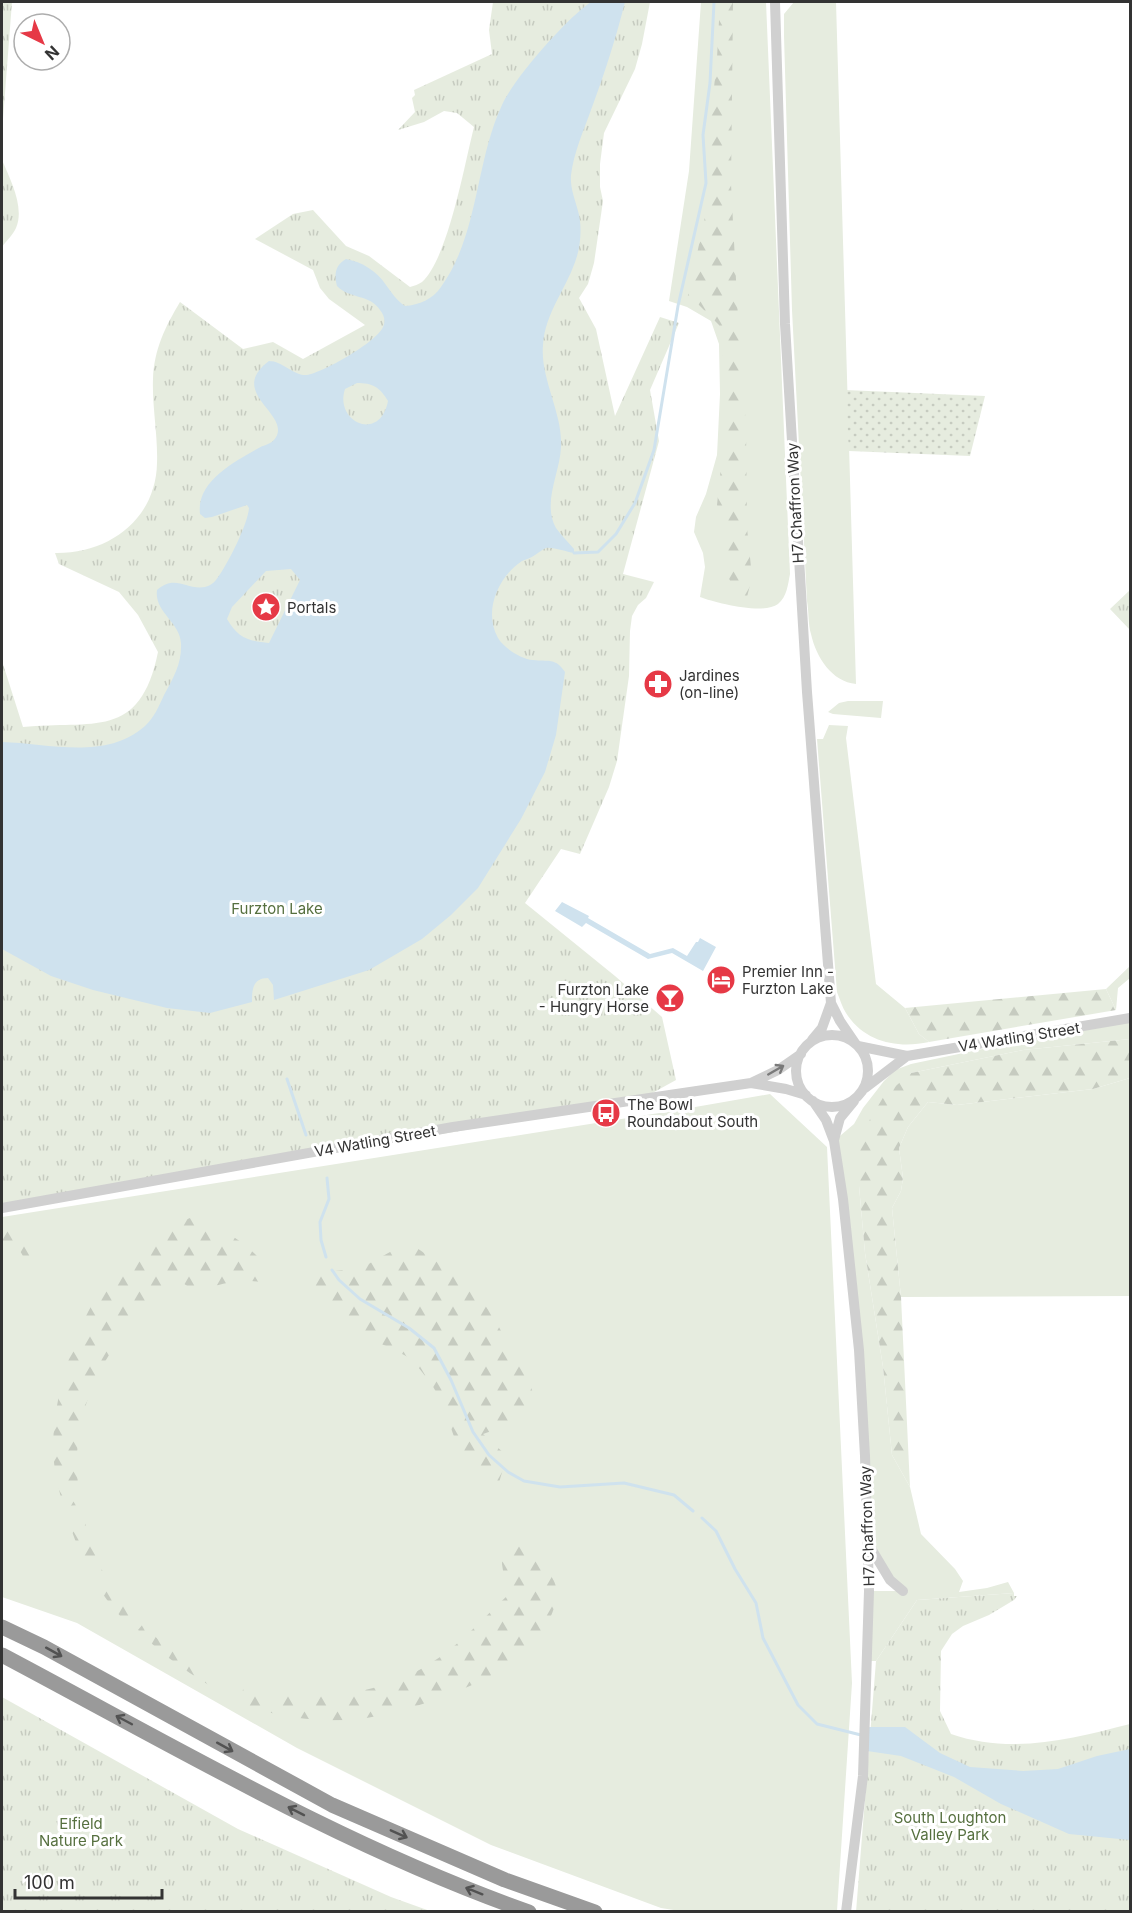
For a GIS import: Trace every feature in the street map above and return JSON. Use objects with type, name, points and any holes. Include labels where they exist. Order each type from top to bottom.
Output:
[{"type":"highway","points":[[2,1627],[44,1647],[332,1804],[505,1880],[595,1911]]},
{"type":"highway","points":[[2,1655],[319,1823],[406,1864],[529,1911]]},
{"type":"street","name":"H7 Chaffron Way","points":[[775,2],[785,324],[810,739],[831,1003],[840,1021],[857,1045]]},
{"type":"street","name":"H7 Chaffron Way","points":[[810,1043],[822,1028],[831,1003]]},
{"type":"street","name":"V4 Watling Street","points":[[857,1045],[907,1056],[1131,1018]]},
{"type":"street","points":[[832,1035],[844,1037],[857,1045],[868,1067],[868,1075],[860,1093],[841,1106],[831,1107],[809,1098],[800,1086],[797,1065],[801,1054],[810,1043],[820,1037],[832,1035]]},
{"type":"street","name":"V4 Watling Street","points":[[2,1208],[453,1127],[751,1083],[778,1070],[801,1054]]},
{"type":"street","name":"V4 Watling Street","points":[[860,1093],[907,1056]]},
{"type":"street","name":"V4 Watling Street","points":[[751,1083],[786,1089],[809,1098]]},
{"type":"street","name":"H7 Chaffron Way","points":[[834,1141],[840,1118],[860,1093]]},
{"type":"street","name":"H7 Chaffron Way","points":[[809,1098],[826,1120],[834,1141],[843,1199],[859,1350],[867,1542],[867,1684],[863,1776],[846,1911]]},
{"type":"street","points":[[867,1542],[890,1580],[903,1591]]},
{"type":"green space","points":[[2,2],[12,2],[2,132]]},
{"type":"green space","name":"Furzton Lake","points":[[493,2],[650,2],[635,69],[604,133],[600,164],[600,187],[603,201],[594,263],[588,284],[579,298],[596,329],[615,416],[660,317],[679,323],[650,390],[659,441],[623,574],[654,582],[646,598],[638,605],[632,616],[629,676],[617,761],[609,787],[580,854],[561,849],[525,903],[662,1017],[676,1080],[638,1101],[2,1208],[2,661],[23,727],[92,724],[110,720],[126,713],[139,700],[150,680],[158,652],[138,615],[119,592],[59,564],[55,553],[75,552],[111,540],[139,516],[148,501],[155,483],[157,463],[154,368],[161,339],[170,320],[180,302],[243,349],[273,342],[303,359],[365,325],[329,299],[320,288],[313,270],[255,239],[293,214],[313,210],[346,246],[369,256],[410,287],[422,282],[440,253],[448,232],[474,127],[457,113],[444,111],[424,122],[398,130],[415,112],[412,98],[415,95],[414,90],[492,54],[489,30]]},
{"type":"green space","points":[[701,2],[766,2],[790,574],[787,590],[781,601],[771,607],[762,608],[728,605],[700,597],[705,567],[703,553],[694,532],[696,517],[706,494],[717,455],[720,394],[719,344],[711,321],[687,307],[669,301],[689,171]]},
{"type":"green space","points":[[720,2],[733,2],[731,184],[746,426],[747,528],[752,577],[747,597],[736,594],[727,574],[723,524],[717,505],[725,429],[724,367],[719,325],[695,301],[687,300],[708,203],[712,166],[709,137]]},
{"type":"green space","points":[[794,2],[836,2],[856,684],[840,679],[826,667],[821,659],[813,643],[807,601],[792,310],[784,36],[784,14]]},
{"type":"green space","points":[[2,160],[18,202],[19,211],[16,228],[2,247]]},
{"type":"green space","points":[[845,390],[985,396],[970,456],[849,451]]},
{"type":"green space","points":[[1130,590],[1130,630],[1110,609]]},
{"type":"green space","points":[[1130,594],[1130,626],[1115,609]]},
{"type":"green space","points":[[883,701],[881,718],[828,712],[839,703]]},
{"type":"green space","points":[[829,725],[848,726],[846,738],[876,984],[905,1008],[919,1034],[929,1042],[894,1044],[872,1037],[853,1023],[837,992],[817,739],[823,739]]},
{"type":"green space","points":[[1130,966],[1130,978],[1118,988],[1116,1010],[1106,989]]},
{"type":"green space","points":[[1106,989],[1116,1010],[929,1042],[919,1034],[905,1008]]},
{"type":"green space","points":[[1130,1018],[1130,1039],[1023,1050],[911,1073],[859,1186],[865,1253],[883,1367],[892,1455],[910,1487],[921,1534],[955,1569],[963,1581],[959,1592],[1008,1582],[1014,1593],[917,1600],[876,1661],[867,1661],[869,1591],[902,1591],[867,1542],[865,1456],[834,1141],[854,1124],[863,1108],[895,1070],[911,1064]]},
{"type":"green space","points":[[1130,1039],[1130,1078],[1093,1089],[957,1105],[928,1102],[908,1127],[899,1148],[903,1178],[901,1191],[892,1208],[901,1297],[910,1487],[892,1455],[883,1367],[865,1253],[859,1186],[860,1136],[884,1096],[911,1073],[1023,1050]]},
{"type":"green space","points":[[1130,1078],[1130,1296],[901,1297],[892,1208],[901,1191],[903,1178],[899,1148],[908,1127],[928,1102],[957,1105],[1093,1089]]},
{"type":"green space","points":[[770,1094],[827,1147],[852,1683],[837,1911],[686,1912],[661,1908],[491,1845],[297,1748],[77,1623],[2,1597],[2,1217]]},
{"type":"green space","points":[[190,1218],[210,1224],[233,1236],[253,1252],[266,1269],[260,1282],[235,1282],[198,1289],[182,1282],[155,1302],[132,1325],[112,1350],[85,1407],[79,1439],[77,1471],[81,1505],[63,1506],[53,1452],[55,1424],[59,1394],[78,1334],[91,1306],[127,1257],[149,1239]]},
{"type":"green space","points":[[10,1222],[26,1236],[30,1243],[32,1256],[26,1268],[20,1251],[2,1245],[2,1223]]},
{"type":"green space","points":[[408,1242],[436,1261],[471,1290],[490,1311],[523,1364],[535,1399],[530,1408],[514,1424],[483,1434],[507,1456],[497,1489],[480,1478],[469,1465],[460,1451],[436,1391],[416,1365],[406,1356],[350,1328],[330,1315],[318,1300],[307,1275],[363,1267]]},
{"type":"green space","points":[[85,1522],[102,1571],[132,1614],[125,1621],[99,1588],[75,1540],[70,1526]]},
{"type":"green space","points":[[512,1546],[529,1550],[541,1561],[555,1583],[556,1599],[547,1623],[530,1646],[510,1663],[486,1678],[432,1701],[393,1713],[359,1719],[298,1718],[238,1703],[244,1687],[290,1696],[340,1694],[388,1683],[431,1663],[461,1640],[507,1596],[502,1564],[503,1548]]},
{"type":"green space","name":"South Loughton Valley Park","points":[[1014,1593],[1014,1596],[1017,1596],[1014,1600],[952,1634],[941,1651],[940,1711],[951,1734],[996,1743],[1019,1744],[1064,1739],[1130,1724],[1130,1911],[856,1912],[876,1661],[917,1600]]},
{"type":"green space","points":[[143,1624],[182,1658],[228,1682],[224,1694],[189,1673],[157,1648],[138,1630]]},
{"type":"green space","name":"Elfield Nature Park","points":[[2,1697],[238,1829],[391,1897],[430,1911],[2,1911]]},
{"type":"water","name":"Furzton Lake","points":[[591,2],[625,2],[605,70],[574,158],[571,180],[580,222],[579,245],[573,267],[548,322],[543,345],[545,370],[561,434],[560,457],[551,498],[552,518],[556,528],[574,549],[574,553],[546,548],[522,561],[513,568],[500,585],[493,606],[494,628],[504,646],[523,658],[554,662],[565,672],[556,735],[545,772],[521,819],[478,888],[422,939],[369,970],[274,1000],[273,985],[268,978],[263,978],[254,985],[252,1002],[210,1013],[167,1008],[93,990],[51,976],[2,949],[2,742],[57,747],[94,747],[130,737],[151,719],[174,676],[181,650],[180,636],[159,605],[157,590],[170,583],[205,587],[216,580],[236,545],[249,508],[247,505],[205,518],[200,514],[200,503],[204,492],[218,474],[238,460],[272,442],[278,431],[276,422],[257,394],[254,384],[257,373],[269,361],[279,363],[302,375],[314,373],[348,356],[379,333],[384,320],[383,314],[376,305],[347,293],[337,286],[336,271],[346,259],[358,262],[374,271],[405,306],[425,301],[438,291],[463,244],[486,150],[508,93],[555,35]],"holes":[[[357,383],[375,387],[388,401],[383,414],[376,421],[368,424],[359,423],[346,411],[343,401],[345,389]],[[291,569],[300,580],[269,643],[249,640],[235,630],[227,619],[232,607],[266,571]]]},
{"type":"water","points":[[562,902],[650,954],[673,948],[687,956],[700,938],[716,947],[703,971],[672,953],[648,959],[586,923],[582,927],[555,911]]},
{"type":"water","points":[[867,1727],[905,1727],[940,1753],[970,1767],[1023,1771],[1058,1769],[1097,1756],[1130,1749],[1130,1840],[1069,1834],[1001,1804],[954,1777],[901,1756],[867,1751]]},
{"type":"waterway","points":[[574,553],[598,552],[616,534],[635,503],[654,450],[678,306],[706,183],[703,135],[710,83],[714,2]]},
{"type":"waterway","points":[[287,1079],[306,1135]]},
{"type":"waterway","points":[[326,1257],[321,1240],[320,1222],[329,1199],[327,1178]]},
{"type":"waterway","points":[[332,1270],[339,1280],[360,1299],[409,1328],[434,1348],[451,1380],[473,1432],[489,1455],[508,1472],[524,1481],[560,1487],[624,1483],[674,1495],[693,1511]]},
{"type":"waterway","points":[[702,1518],[716,1531],[735,1569],[756,1603],[763,1638],[798,1705],[817,1724],[861,1735]]},
{"type":"place","name":"Portals","points":[[266,607]]},
{"type":"place","name":"Jardines (on-line)","points":[[658,684]]},
{"type":"place","name":"Premier Inn - Furzton Lake","points":[[721,980]]},
{"type":"place","name":"Furzton Lake - Hungry Horse","points":[[670,998]]},
{"type":"place","name":"The Bowl Roundabout South","points":[[606,1113]]}]
